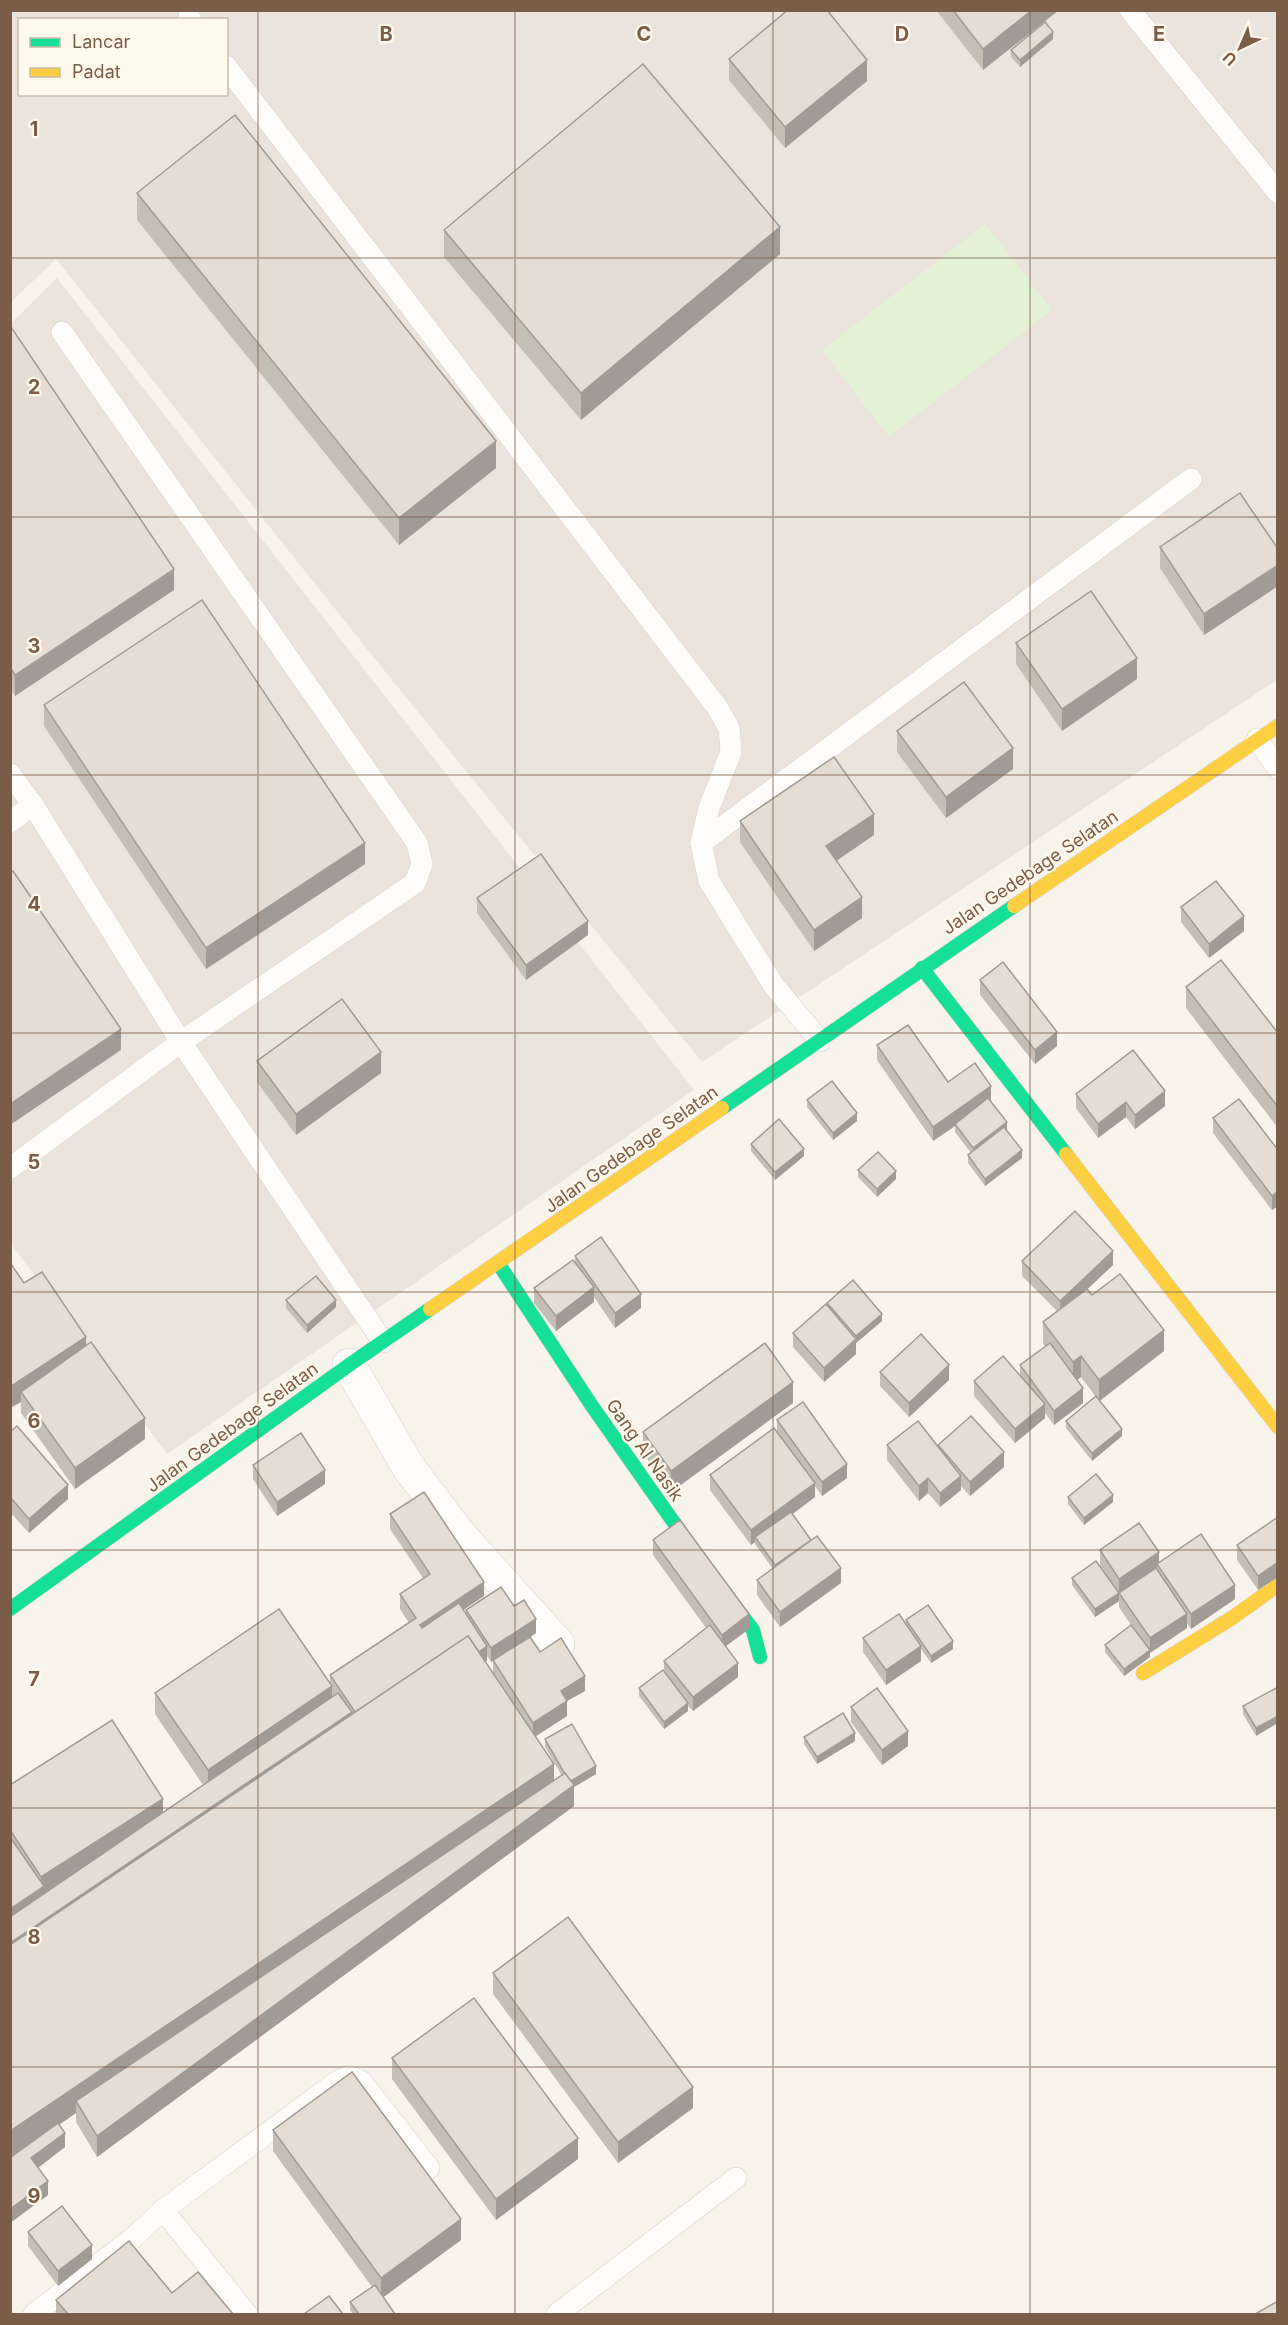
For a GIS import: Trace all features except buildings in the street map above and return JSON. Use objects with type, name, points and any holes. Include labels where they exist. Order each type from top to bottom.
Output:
[{"type":"main road","name":"Jalan Gedebage Selatan","points":[[10,1609],[349,1365],[820,1041],[922,968],[1278,726]]},
{"type":"main road","points":[[922,968],[1278,1427]]},
{"type":"main road","name":"Gang Al Nasik","points":[[498,1263],[592,1406],[696,1554],[753,1630],[760,1657]]},
{"type":"main road","points":[[1143,1673],[1232,1618],[1278,1585]]},
{"type":"street","points":[[349,1365],[409,1468],[459,1533],[558,1644]]},
{"type":"lane","points":[[1130,10],[1278,193]]},
{"type":"lane","points":[[228,69],[717,707],[729,728],[731,752],[709,808],[701,843],[709,881],[774,986],[820,1041]]},
{"type":"lane","points":[[10,1168],[181,1042],[415,883],[422,864],[417,843],[62,332]]},
{"type":"lane","points":[[701,843],[1191,479]]},
{"type":"lane","points":[[1257,739],[1278,769]]},
{"type":"lane","points":[[10,774],[33,805],[181,1042],[383,1342]]},
{"type":"lane","points":[[10,822],[33,805]]},
{"type":"lane","points":[[34,2314],[133,2238],[163,2210],[338,2081],[350,2076],[361,2081],[429,2168]]},
{"type":"lane","points":[[557,2314],[736,2178]]},
{"type":"lane","points":[[163,2210],[247,2314]]},
{"type":"shaded area","points":[[11,11],[1277,11],[1277,680],[702,1062],[367,649],[56,259],[11,302]]},
{"type":"shaded area","points":[[57,278],[694,1090],[167,1454],[11,1244],[10,324]]},
{"type":"green space","points":[[985,224],[1052,310],[889,437],[822,350]]},
{"type":"traffic: fast","points":[[722,1108],[1014,906]]},
{"type":"traffic: fast","points":[[922,968],[1066,1154]]},
{"type":"traffic: fast","points":[[498,1263],[592,1406],[696,1554],[753,1630],[760,1657]]},
{"type":"traffic: fast","points":[[10,1609],[430,1309]]},
{"type":"traffic: slow","points":[[1014,906],[1278,726]]},
{"type":"traffic: slow","points":[[430,1309],[722,1108]]},
{"type":"traffic: slow","points":[[1066,1154],[1278,1427]]},
{"type":"traffic: slow","points":[[1143,1673],[1232,1618],[1278,1585]]}]
